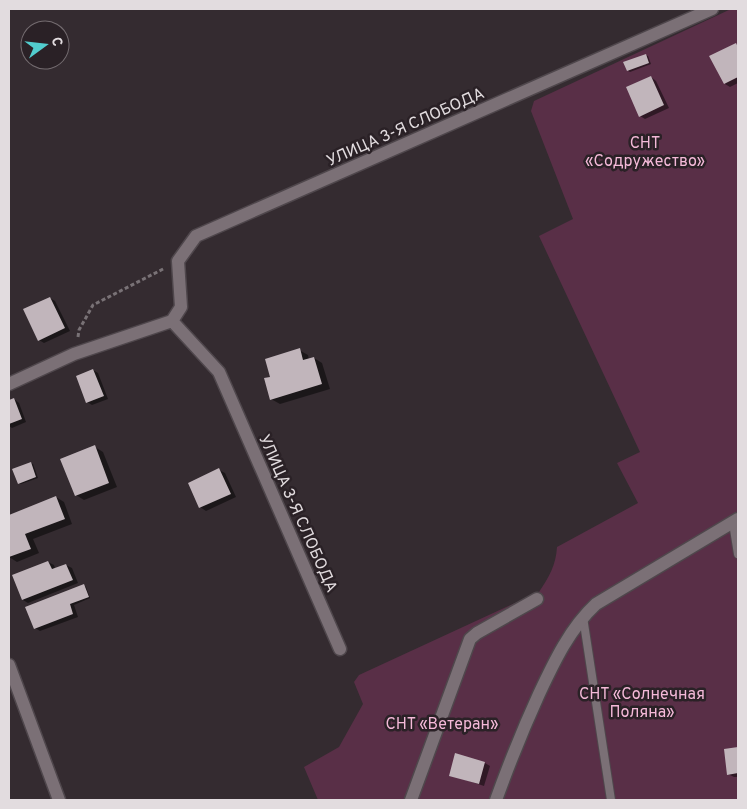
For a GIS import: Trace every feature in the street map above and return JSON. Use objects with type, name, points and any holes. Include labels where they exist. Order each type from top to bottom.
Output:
[{"type":"street","name":"УЛИЦА 3-Я СЛОБОДА","points":[[178,261],[196,236],[712,9]]},
{"type":"street","points":[[9,384],[74,354],[172,321],[181,307],[178,261]]},
{"type":"street","name":"УЛИЦА 3-Я СЛОБОДА","points":[[172,321],[219,372],[340,649]]},
{"type":"street","points":[[496,800],[520,736],[553,664],[583,616],[596,604],[735,521]]},
{"type":"street","points":[[411,800],[470,640],[478,633],[537,599]]},
{"type":"street","points":[[9,665],[59,800]]},
{"type":"lane","points":[[735,521],[738,554]]},
{"type":"lane","points":[[583,616],[612,800]]},
{"type":"path","points":[[74,354],[79,330],[93,305],[178,261]]},
{"type":"green space","points":[[731,9],[738,9],[738,800],[318,800],[304,767],[339,747],[363,704],[354,682],[359,675],[539,592],[551,571],[557,547],[638,503],[617,463],[640,452],[539,236],[573,219],[531,111],[534,101]]},
{"type":"building","points":[[736,43],[738,47],[738,77],[724,84],[709,56]]},
{"type":"building","points":[[646,54],[649,63],[627,71],[623,62]]},
{"type":"building","points":[[651,76],[664,105],[639,117],[626,87]]},
{"type":"building","points":[[50,297],[65,328],[38,341],[23,309]]},
{"type":"building","points":[[300,348],[303,360],[314,357],[322,384],[270,400],[264,378],[270,377],[265,359]]},
{"type":"building","points":[[93,369],[104,396],[86,403],[76,376]]},
{"type":"building","points":[[14,398],[22,419],[9,424],[9,400]]},
{"type":"building","points":[[95,445],[109,483],[75,496],[60,459]]},
{"type":"building","points":[[31,462],[36,477],[18,484],[12,469]]},
{"type":"building","points":[[219,468],[231,494],[199,508],[188,483]]},
{"type":"building","points":[[56,496],[65,519],[25,534],[31,549],[9,557],[9,515]]},
{"type":"building","points":[[48,561],[52,569],[66,564],[73,580],[22,600],[12,575]]},
{"type":"building","points":[[84,584],[89,597],[70,604],[73,614],[34,629],[25,607]]},
{"type":"building","points":[[738,747],[738,773],[727,775],[724,749]]},
{"type":"building","points":[[455,753],[485,762],[479,784],[449,776]]},
{"type":"park label","name":"СНТ «Содружество»","points":[[645,151]]},
{"type":"park label","name":"СНТ «Солнечная Поляна»","points":[[642,702]]},
{"type":"park label","name":"СНТ «Ветеран»","points":[[442,723]]}]
